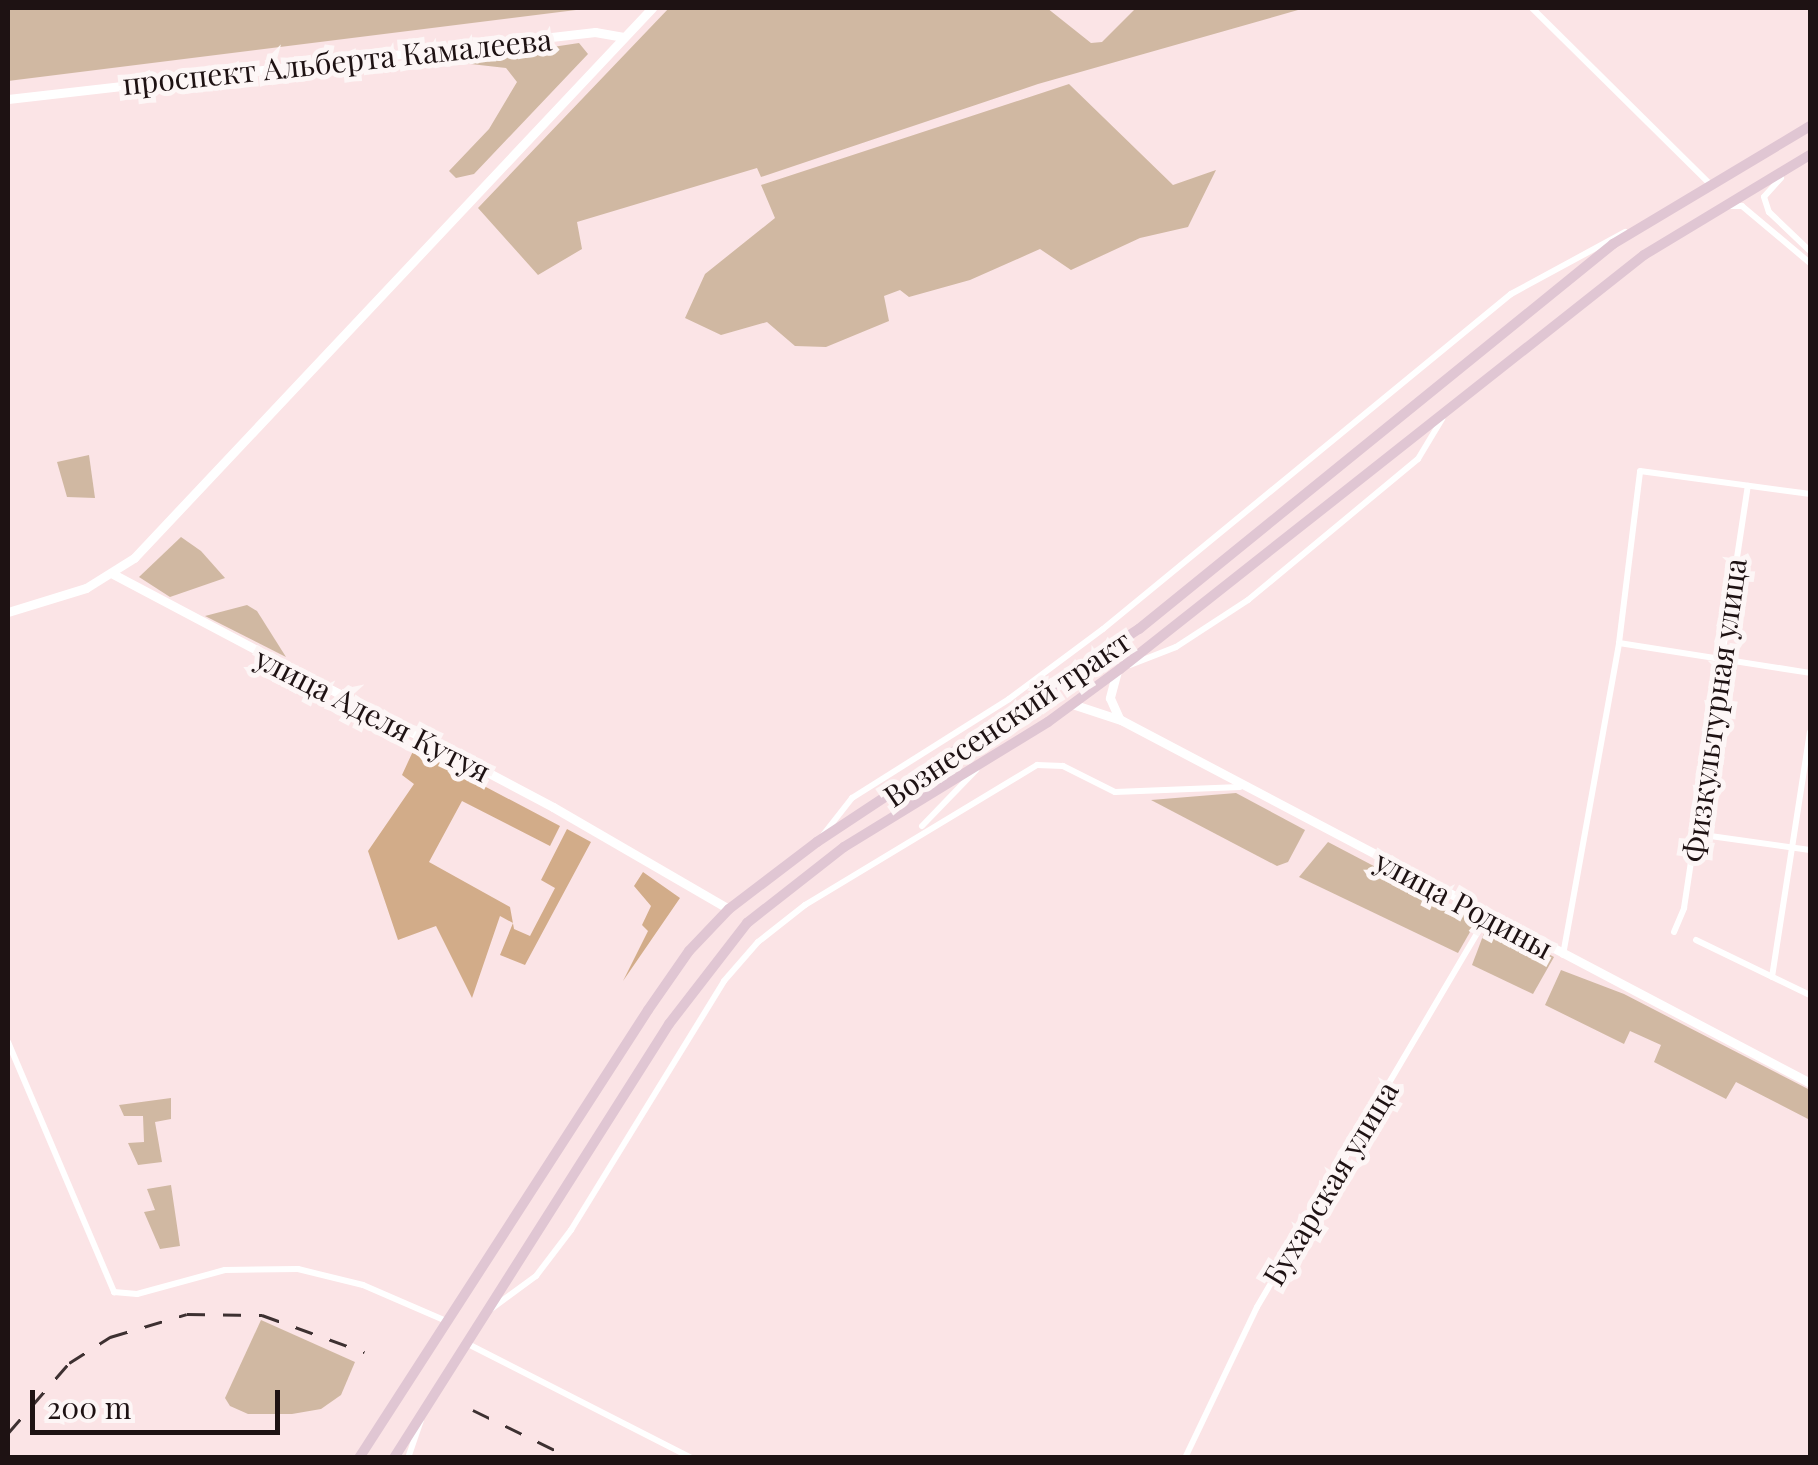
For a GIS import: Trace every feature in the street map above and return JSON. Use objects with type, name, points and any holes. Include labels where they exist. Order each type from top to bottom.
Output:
[{"type":"main road","name":"Вознесенский тракт","points":[[359,1458],[450,1324],[648,1010],[690,950],[730,909],[817,842],[1139,630],[1640,226],[1708,182],[1810,126]]},
{"type":"main road","name":"Вознесенский тракт","points":[[394,1458],[432,1393],[710,965],[812,870],[1072,704],[1644,256],[1805,158]]},
{"type":"street","points":[[8,612],[113,574],[652,8]]},
{"type":"street","points":[[1532,8],[1708,182]]},
{"type":"street","name":"проспект Альберта Камалеева","points":[[8,99],[595,32],[624,38]]},
{"type":"street","points":[[1805,158],[1764,197],[1770,212],[1810,251]]},
{"type":"street","points":[[1718,208],[1742,206],[1810,262]]},
{"type":"street","points":[[817,842],[852,798],[1009,699],[1103,630],[1511,294],[1640,226]]},
{"type":"street","points":[[1121,720],[1110,698],[1118,670],[1176,647],[1252,597],[1418,460],[1450,405]]},
{"type":"street","points":[[1563,956],[1619,643],[1640,471],[1810,494]]},
{"type":"street","name":"Физкультурная улица","points":[[1674,932],[1696,834],[1748,486]]},
{"type":"street","name":"улица Аделя Кутуя","points":[[113,574],[553,807],[730,909]]},
{"type":"street","points":[[1619,643],[1810,673]]},
{"type":"street","name":"улица Родины","points":[[1072,704],[1121,720],[1563,956],[1810,1082]]},
{"type":"street","points":[[1772,976],[1810,732]]},
{"type":"street","points":[[914,834],[984,762]]},
{"type":"street","points":[[482,1316],[536,1276],[572,1230],[715,995],[758,942],[914,834],[1050,763],[1115,792],[1240,786]]},
{"type":"street","points":[[1696,834],[1810,850]]},
{"type":"street","name":"Бухарская улица","points":[[1185,1458],[1257,1307],[1487,916]]},
{"type":"street","points":[[1696,940],[1810,995]]},
{"type":"street","points":[[8,1042],[104,1280],[114,1292],[137,1294],[225,1270],[298,1269],[363,1285],[450,1324]]},
{"type":"street","points":[[466,1343],[692,1458]]},
{"type":"street","points":[[408,1458],[432,1393]]},
{"type":"shaded area","points":[[8,8],[592,8],[8,81]]},
{"type":"shaded area","points":[[669,8],[1047,8],[1091,43],[1102,42],[1136,8],[1305,8],[1038,84],[761,177],[757,168],[577,222],[582,249],[538,275],[478,208]]},
{"type":"shaded area","points":[[579,43],[588,54],[474,174],[456,178],[449,171],[489,129],[517,82],[506,68],[453,62]]},
{"type":"shaded area","points":[[1069,84],[1173,185],[1216,170],[1188,227],[1140,238],[1071,270],[1040,249],[970,280],[909,297],[900,290],[884,296],[889,321],[826,347],[795,346],[767,322],[721,335],[685,318],[705,274],[775,218],[761,185]]},
{"type":"shaded area","points":[[89,455],[95,498],[67,497],[57,462]]},
{"type":"shaded area","points":[[181,537],[201,551],[225,578],[170,597],[139,577]]},
{"type":"shaded area","points":[[247,605],[257,611],[286,657],[205,616]]},
{"type":"shaded area","points":[[414,749],[560,826],[550,846],[462,801],[429,862],[510,907],[513,923],[500,916],[472,998],[436,926],[398,940],[368,851],[414,784],[402,775]]},
{"type":"shaded area","points":[[1236,793],[1305,830],[1288,862],[1277,866],[1151,800]]},
{"type":"shaded area","points":[[567,829],[591,842],[525,965],[500,955],[513,923],[514,929],[530,936],[555,888],[541,880]]},
{"type":"shaded area","points":[[1328,842],[1471,917],[1474,925],[1458,953],[1299,877]]},
{"type":"shaded area","points":[[643,872],[680,898],[623,981],[648,931],[642,925],[651,906],[634,886]]},
{"type":"shaded area","points":[[1495,925],[1554,957],[1533,994],[1472,965],[1486,928]]},
{"type":"shaded area","points":[[1561,970],[1624,994],[1810,1090],[1810,1120],[1736,1082],[1726,1099],[1654,1062],[1661,1045],[1630,1031],[1624,1044],[1545,1005]]},
{"type":"shaded area","points":[[171,1098],[171,1119],[155,1122],[162,1162],[138,1165],[128,1143],[144,1142],[143,1116],[124,1116],[119,1105]]},
{"type":"shaded area","points":[[171,1185],[180,1246],[160,1249],[144,1212],[155,1210],[147,1189]]},
{"type":"shaded area","points":[[261,1320],[355,1362],[341,1395],[321,1409],[292,1414],[248,1414],[230,1406],[225,1398]]},
{"type":"railway","points":[[8,1433],[69,1363],[110,1337],[187,1314],[262,1315],[364,1352]]},
{"type":"railway","points":[[473,1410],[571,1458]]}]
